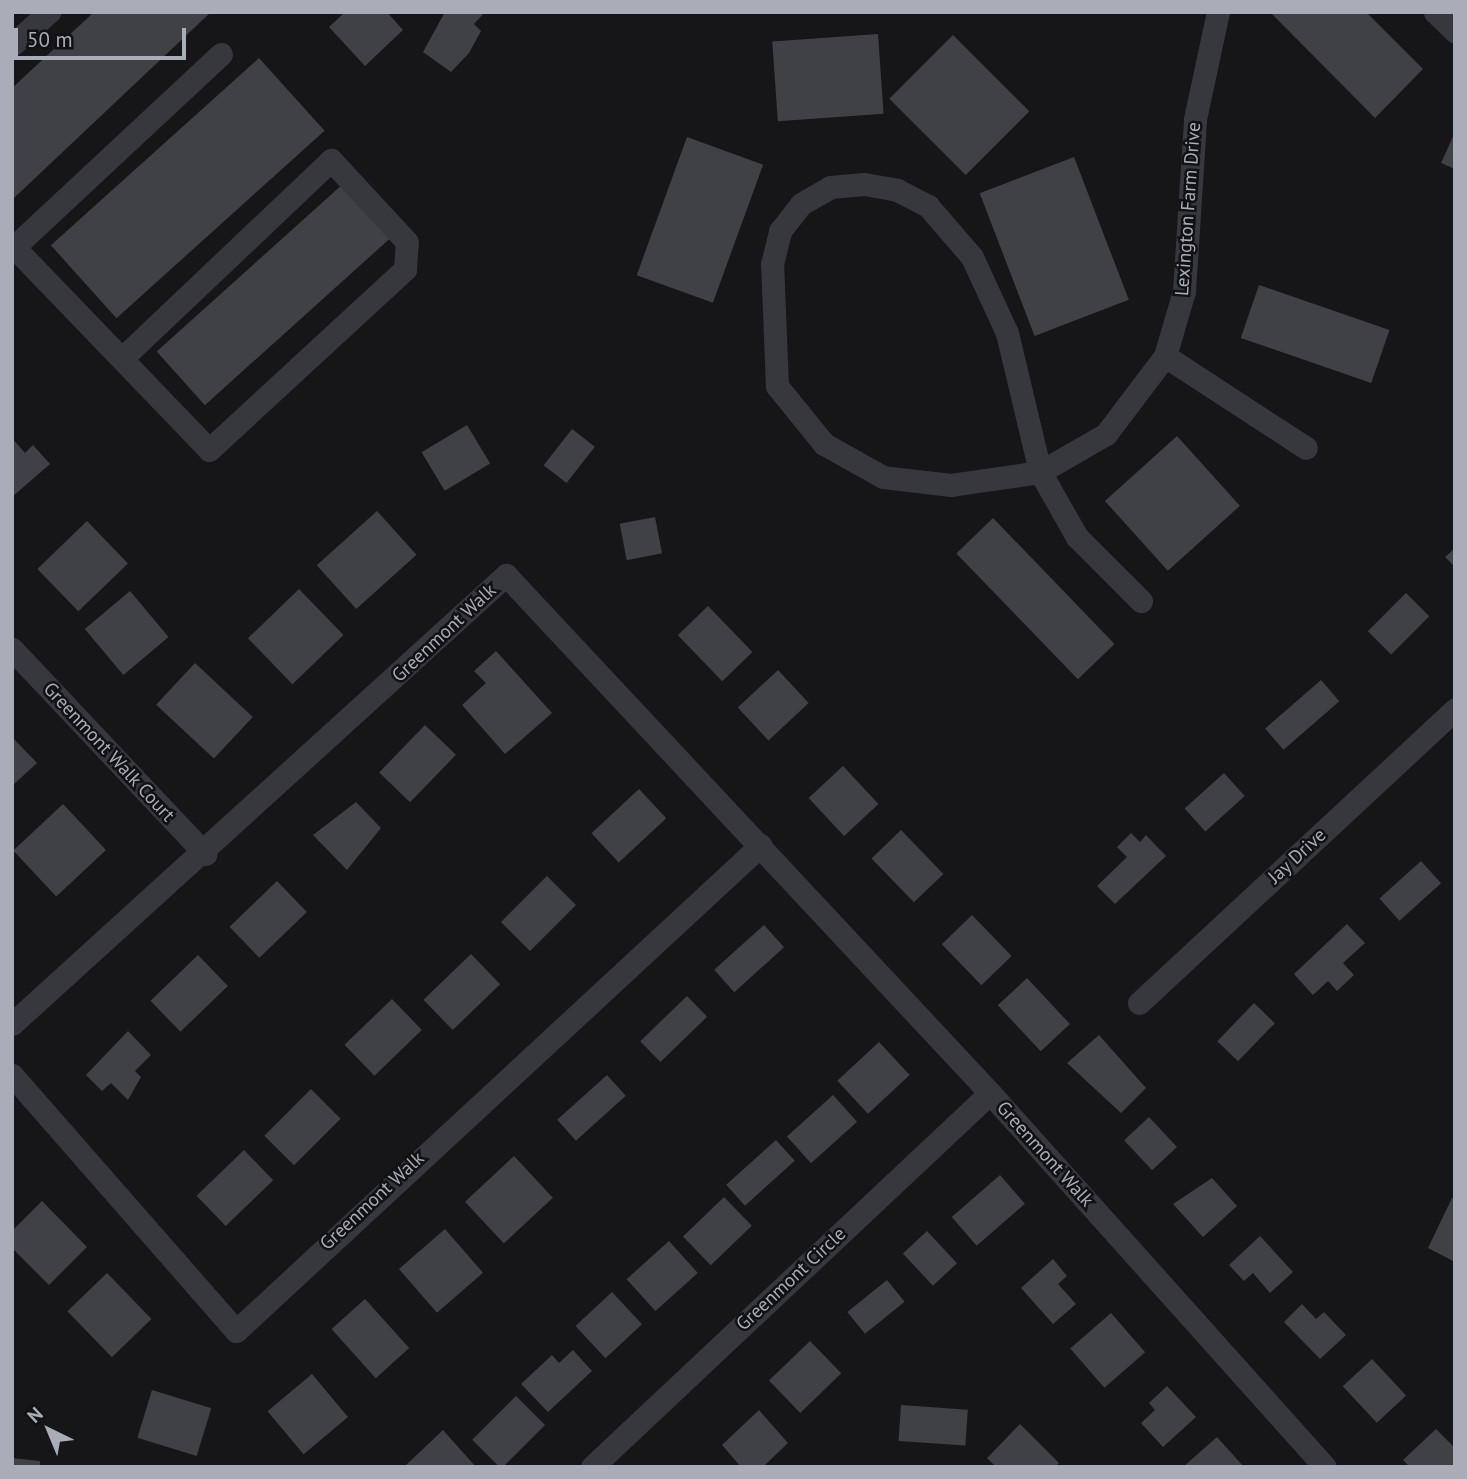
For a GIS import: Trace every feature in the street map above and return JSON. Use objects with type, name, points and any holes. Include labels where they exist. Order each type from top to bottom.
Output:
[{"type":"street","points":[[12,45],[49,12]]},
{"type":"street","name":"Lexington Farm Drive","points":[[1040,472],[1007,332],[990,287],[952,230],[928,206],[864,184],[830,187],[801,204],[780,231],[771,319],[777,386],[800,420],[852,463],[916,484],[1016,480],[1040,472],[1106,433],[1165,356],[1184,291],[1195,119],[1218,12]]},
{"type":"street","points":[[1435,12],[1455,31]]},
{"type":"street","points":[[122,358],[331,160],[407,242],[405,269],[209,450],[13,246],[221,54]]},
{"type":"street","points":[[1165,356],[1306,449]]},
{"type":"street","points":[[1040,472],[1077,537],[1142,601]]},
{"type":"street","name":"Greenmont Walk","points":[[12,1024],[205,854],[506,575],[761,845],[989,1093],[1325,1467]]},
{"type":"street","name":"Greenmont Walk Court","points":[[12,649],[205,854]]},
{"type":"street","name":"Jay Drive","points":[[1139,1003],[1455,709]]},
{"type":"street","name":"Greenmont Walk","points":[[12,1076],[236,1331],[761,845]]},
{"type":"street","name":"Greenmont Circle","points":[[593,1467],[989,1093]]},
{"type":"building","points":[[94,12],[211,12],[14,198],[12,88]]},
{"type":"building","points":[[345,12],[387,12],[403,30],[365,66],[329,27]]},
{"type":"building","points":[[445,12],[485,12],[474,24],[481,31],[469,53],[451,72],[423,52]]},
{"type":"building","points":[[1270,12],[1366,12],[1423,69],[1375,118]]},
{"type":"building","points":[[878,34],[884,114],[778,121],[772,41]]},
{"type":"building","points":[[953,35],[1029,111],[966,175],[889,99]]},
{"type":"building","points":[[259,58],[325,131],[116,318],[51,245]]},
{"type":"building","points":[[1455,132],[1455,169],[1441,163]]},
{"type":"building","points":[[687,137],[763,165],[713,303],[637,275]]},
{"type":"building","points":[[1074,157],[1129,300],[1035,336],[980,193]]},
{"type":"building","points":[[344,183],[392,237],[205,405],[157,352]]},
{"type":"building","points":[[1259,285],[1389,330],[1371,383],[1241,338]]},
{"type":"building","points":[[467,425],[490,464],[445,491],[422,452]]},
{"type":"building","points":[[572,429],[595,447],[567,483],[544,465]]},
{"type":"building","points":[[1177,436],[1240,506],[1168,571],[1105,501]]},
{"type":"building","points":[[12,438],[25,453],[33,445],[50,464],[12,497]]},
{"type":"building","points":[[377,511],[416,555],[356,609],[317,565]]},
{"type":"building","points":[[655,517],[662,553],[627,560],[620,524]]},
{"type":"building","points":[[993,518],[1115,644],[1078,679],[956,553]]},
{"type":"building","points":[[87,521],[128,563],[78,611],[37,569]]},
{"type":"building","points":[[1455,548],[1455,567],[1445,557]]},
{"type":"building","points":[[299,589],[343,635],[292,684],[248,638]]},
{"type":"building","points":[[130,591],[169,637],[123,675],[85,629]]},
{"type":"building","points":[[1406,593],[1429,616],[1391,655],[1368,631]]},
{"type":"building","points":[[708,606],[752,652],[722,681],[678,635]]},
{"type":"building","points":[[496,651],[552,713],[505,754],[462,705],[486,683],[474,671]]},
{"type":"building","points":[[195,663],[253,717],[214,759],[156,705]]},
{"type":"building","points":[[778,670],[809,703],[768,740],[738,708]]},
{"type":"building","points":[[1321,680],[1339,701],[1284,750],[1265,729]]},
{"type":"building","points":[[425,725],[456,755],[410,802],[379,772]]},
{"type":"building","points":[[12,737],[37,763],[12,786]]},
{"type":"building","points":[[843,766],[878,804],[844,836],[809,798]]},
{"type":"building","points":[[1224,773],[1245,796],[1205,832],[1185,808]]},
{"type":"building","points":[[639,789],[666,818],[619,863],[591,833]]},
{"type":"building","points":[[356,802],[381,828],[347,870],[313,835]]},
{"type":"building","points":[[63,804],[106,850],[56,896],[13,850]]},
{"type":"building","points":[[901,830],[943,874],[914,902],[872,858]]},
{"type":"building","points":[[1131,833],[1140,842],[1146,835],[1166,856],[1115,904],[1097,886],[1127,857],[1117,847]]},
{"type":"building","points":[[1421,861],[1441,883],[1399,921],[1379,898]]},
{"type":"building","points":[[547,876],[576,905],[530,951],[501,922]]},
{"type":"building","points":[[277,881],[307,912],[259,958],[230,927]]},
{"type":"building","points":[[972,915],[1012,956],[981,985],[942,944]]},
{"type":"building","points":[[1347,924],[1365,943],[1343,963],[1354,975],[1337,991],[1328,981],[1313,995],[1294,974]]},
{"type":"building","points":[[764,925],[784,947],[734,992],[714,970]]},
{"type":"building","points":[[471,954],[500,984],[453,1030],[424,1000]]},
{"type":"building","points":[[198,955],[228,986],[180,1032],[151,1001]]},
{"type":"building","points":[[1027,978],[1070,1024],[1041,1051],[998,1005]]},
{"type":"building","points":[[687,996],[707,1017],[660,1062],[640,1041]]},
{"type":"building","points":[[392,999],[422,1030],[374,1076],[345,1045]]},
{"type":"building","points":[[1254,1003],[1275,1023],[1238,1061],[1217,1041]]},
{"type":"building","points":[[128,1031],[151,1055],[135,1071],[141,1077],[128,1100],[111,1083],[102,1091],[86,1075]]},
{"type":"building","points":[[1099,1035],[1146,1088],[1121,1113],[1067,1063]]},
{"type":"building","points":[[879,1042],[910,1075],[868,1114],[837,1081]]},
{"type":"building","points":[[607,1075],[626,1096],[576,1141],[557,1120]]},
{"type":"building","points":[[311,1089],[341,1119],[294,1165],[264,1136]]},
{"type":"building","points":[[833,1095],[857,1122],[811,1163],[787,1136]]},
{"type":"building","points":[[1149,1117],[1177,1147],[1152,1170],[1124,1140]]},
{"type":"building","points":[[776,1140],[795,1161],[745,1206],[726,1185]]},
{"type":"building","points":[[244,1150],[273,1180],[226,1226],[197,1196]]},
{"type":"building","points":[[514,1156],[553,1198],[504,1243],[465,1202]]},
{"type":"building","points":[[1000,1175],[1025,1204],[977,1246],[952,1217]]},
{"type":"building","points":[[1212,1178],[1237,1206],[1203,1237],[1173,1204]]},
{"type":"building","points":[[724,1197],[752,1226],[711,1265],[683,1237]]},
{"type":"building","points":[[1452,1198],[1455,1200],[1455,1262],[1428,1248]]},
{"type":"building","points":[[42,1201],[87,1247],[49,1285],[12,1248],[12,1231]]},
{"type":"building","points":[[445,1229],[483,1273],[437,1313],[399,1269]]},
{"type":"building","points":[[927,1231],[957,1263],[933,1286],[903,1254]]},
{"type":"building","points":[[1260,1236],[1293,1272],[1270,1293],[1253,1273],[1244,1281],[1229,1265]]},
{"type":"building","points":[[669,1241],[698,1273],[655,1311],[627,1279]]},
{"type":"building","points":[[1053,1259],[1067,1276],[1058,1284],[1076,1304],[1053,1324],[1021,1288]]},
{"type":"building","points":[[107,1273],[151,1319],[112,1357],[67,1311]]},
{"type":"building","points":[[887,1280],[905,1302],[865,1334],[847,1312]]},
{"type":"building","points":[[612,1292],[642,1324],[605,1358],[575,1326]]},
{"type":"building","points":[[365,1299],[409,1348],[376,1378],[332,1329]]},
{"type":"building","points":[[1302,1304],[1316,1319],[1324,1312],[1346,1335],[1320,1359],[1284,1322]]},
{"type":"building","points":[[1111,1313],[1145,1352],[1104,1388],[1070,1348]]},
{"type":"building","points":[[810,1341],[841,1373],[800,1413],[769,1381]]},
{"type":"building","points":[[573,1350],[592,1371],[548,1412],[521,1384],[552,1355],[559,1363]]},
{"type":"building","points":[[1372,1359],[1406,1396],[1377,1423],[1343,1386]]},
{"type":"building","points":[[312,1374],[348,1417],[304,1454],[268,1411]]},
{"type":"building","points":[[1167,1386],[1196,1417],[1163,1447],[1141,1423],[1155,1410],[1149,1403]]},
{"type":"building","points":[[152,1390],[211,1408],[197,1456],[137,1438]]},
{"type":"building","points":[[516,1396],[545,1425],[503,1467],[499,1467],[472,1440]]},
{"type":"building","points":[[901,1405],[968,1410],[965,1446],[898,1441]]},
{"type":"building","points":[[759,1410],[788,1443],[763,1467],[741,1467],[722,1445]]},
{"type":"building","points":[[1020,1424],[1059,1463],[1055,1467],[996,1467],[987,1458]]},
{"type":"building","points":[[1436,1429],[1455,1448],[1455,1465],[1410,1467],[1403,1460]]},
{"type":"building","points":[[443,1430],[476,1467],[404,1467]]},
{"type":"building","points":[[1217,1437],[1244,1467],[1183,1467]]},
{"type":"building","points":[[12,1458],[40,1461],[40,1467],[12,1467]]}]
